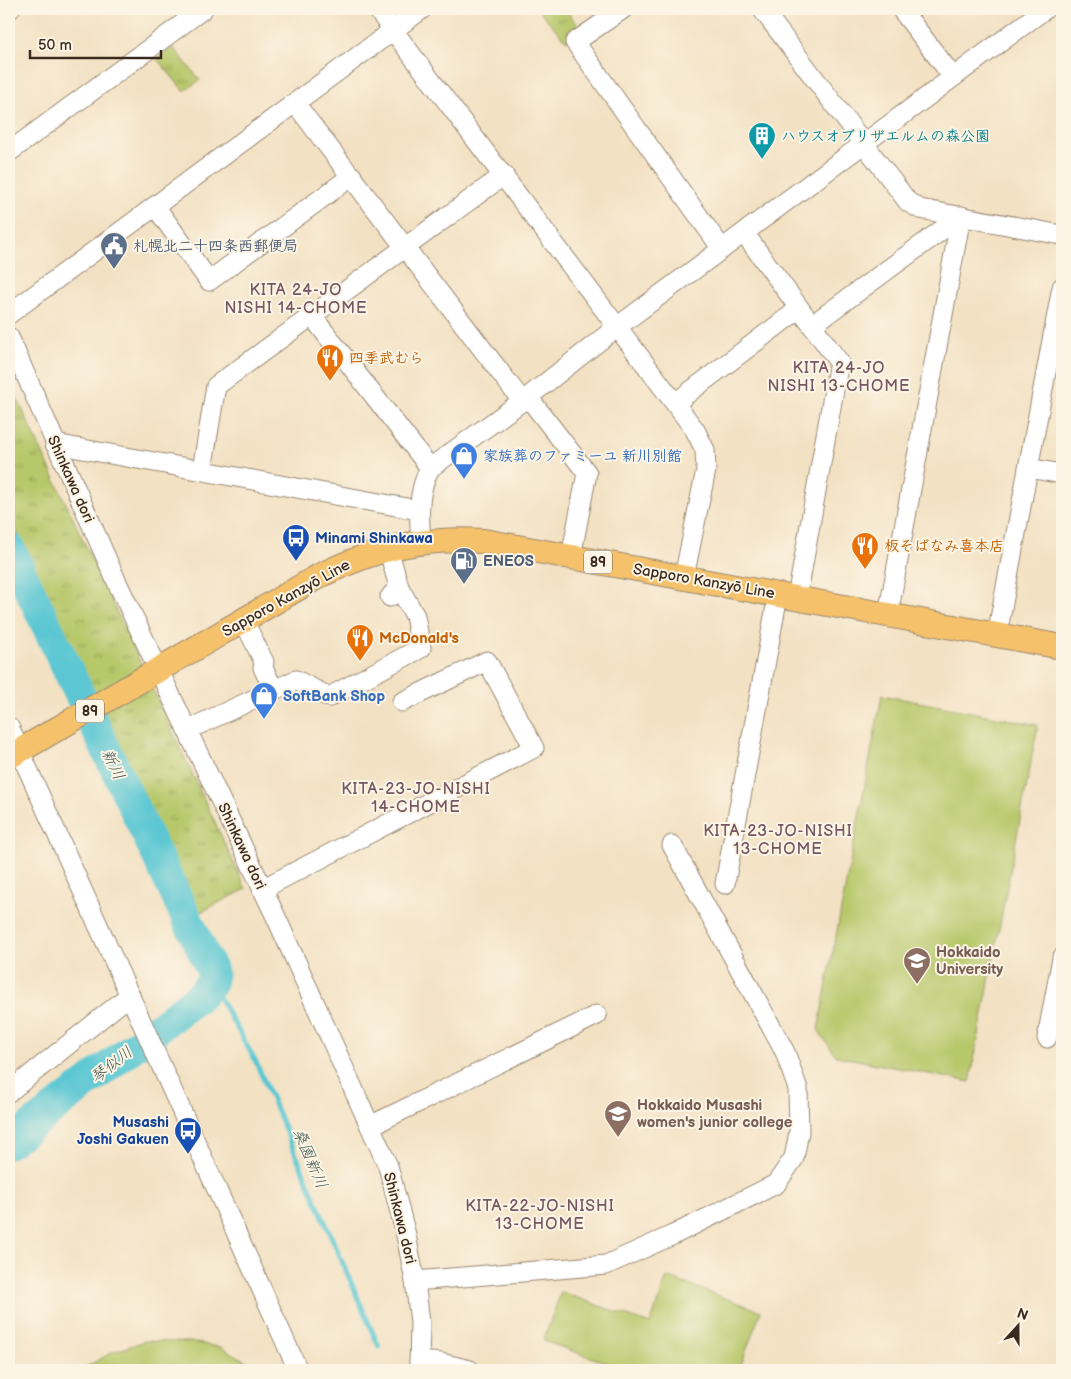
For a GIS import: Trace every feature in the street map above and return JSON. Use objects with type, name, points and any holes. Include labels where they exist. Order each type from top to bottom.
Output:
[{"type":"main road","name":"Sapporo Kanzyō Line","points":[[14,754],[320,576],[352,560],[388,548],[421,542],[453,539],[484,540],[1062,647]]},
{"type":"street","points":[[9,152],[203,9]]},
{"type":"street","points":[[377,9],[675,403],[705,450],[706,470],[684,577]]},
{"type":"street","points":[[9,314],[422,9]]},
{"type":"street","points":[[623,9],[575,42],[722,249]]},
{"type":"street","points":[[762,9],[908,202],[920,209],[1062,235]]},
{"type":"street","points":[[901,9],[953,77]]},
{"type":"street","points":[[421,542],[418,510],[424,479],[430,468],[863,145],[1037,11]]},
{"type":"street","points":[[295,103],[525,399],[587,473],[571,557]]},
{"type":"street","points":[[202,470],[216,386],[504,175]]},
{"type":"street","points":[[155,206],[209,281],[352,176]]},
{"type":"street","points":[[812,325],[961,216]]},
{"type":"street","points":[[888,615],[961,216]]},
{"type":"street","points":[[725,884],[839,362],[744,233]]},
{"type":"street","points":[[997,635],[1062,287]]},
{"type":"street","points":[[675,403],[799,308]]},
{"type":"street","points":[[312,316],[430,468]]},
{"type":"street","name":"Shinkawa dori","points":[[9,337],[115,578],[262,889],[388,1166],[406,1235],[415,1281],[420,1322],[420,1366]]},
{"type":"street","points":[[55,444],[418,510]]},
{"type":"street","points":[[1028,468],[1062,474]]},
{"type":"street","points":[[187,730],[296,680],[329,697],[421,648],[415,616],[394,592],[388,548]]},
{"type":"street","points":[[244,621],[264,662],[262,668],[274,690]]},
{"type":"street","points":[[262,889],[534,748],[487,661],[402,702]]},
{"type":"street","points":[[9,727],[14,754],[157,1055],[298,1370]]},
{"type":"street","points":[[415,1281],[606,1265],[673,1235],[776,1184],[794,1158],[799,1132],[798,1088],[785,1052],[672,845]]},
{"type":"street","points":[[1047,1038],[1062,958]]},
{"type":"street","points":[[9,1092],[131,999]]},
{"type":"street","points":[[370,1126],[597,1015]]},
{"type":"street","points":[[420,1366],[441,1363],[470,1370]]},
{"type":"green space","points":[[538,9],[565,9],[582,30],[566,41]]},
{"type":"green space","points":[[173,47],[200,80],[184,91],[157,59]]},
{"type":"green space","points":[[9,381],[246,889],[197,914],[9,514]]},
{"type":"green space","points":[[882,695],[1038,725],[970,1082],[836,1056],[818,1030]]},
{"type":"green space","points":[[667,1277],[761,1311],[739,1370],[628,1370],[543,1341],[561,1292],[650,1324]]},
{"type":"green space","points":[[145,1341],[190,1342],[220,1347],[263,1370],[80,1370],[113,1352]]},
{"type":"waterway","name":"新川","points":[[9,547],[213,973],[211,983],[202,994],[9,1143]]},
{"type":"waterway","name":"桑園新川","points":[[211,983],[255,1060],[379,1347]]},
{"type":"place","name":"ハウスオブリザエルムの森公園","points":[[762,160]]},
{"type":"place","name":"札幌北二十四条西郵便局","points":[[114,270]]},
{"type":"place","name":"四季武むら","points":[[330,382]]},
{"type":"place","name":"家族葬のファミーユ 新川別館","points":[[464,480]]},
{"type":"place","name":"Minami Shinkawa","points":[[296,562]]},
{"type":"place","name":"板そばなみ喜本店","points":[[865,570]]},
{"type":"place","name":"ENEOS","points":[[464,585]]},
{"type":"place","name":"McDonald's","points":[[360,662]]},
{"type":"place","name":"SoftBank Shop","points":[[264,720]]},
{"type":"place","name":"Hokkaido University","points":[[917,985]]},
{"type":"place","name":"Hokkaido Musashi women's junior college","points":[[618,1138]]},
{"type":"place","name":"Musashi Joshi Gakuen","points":[[188,1155]]},
{"type":"district","name":"KITA 24-JO NISHI 14-CHOME","points":[[296,298]]},
{"type":"district","name":"KITA 24-JO NISHI 13-CHOME","points":[[839,376]]},
{"type":"district","name":"KITA-23-JO-NISHI 14-CHOME","points":[[416,797]]},
{"type":"district","name":"KITA-23-JO-NISHI 13-CHOME","points":[[778,839]]},
{"type":"district","name":"KITA-22-JO-NISHI 13-CHOME","points":[[540,1214]]},
{"type":"water label","name":"琴似川","points":[[111,1064]]}]
